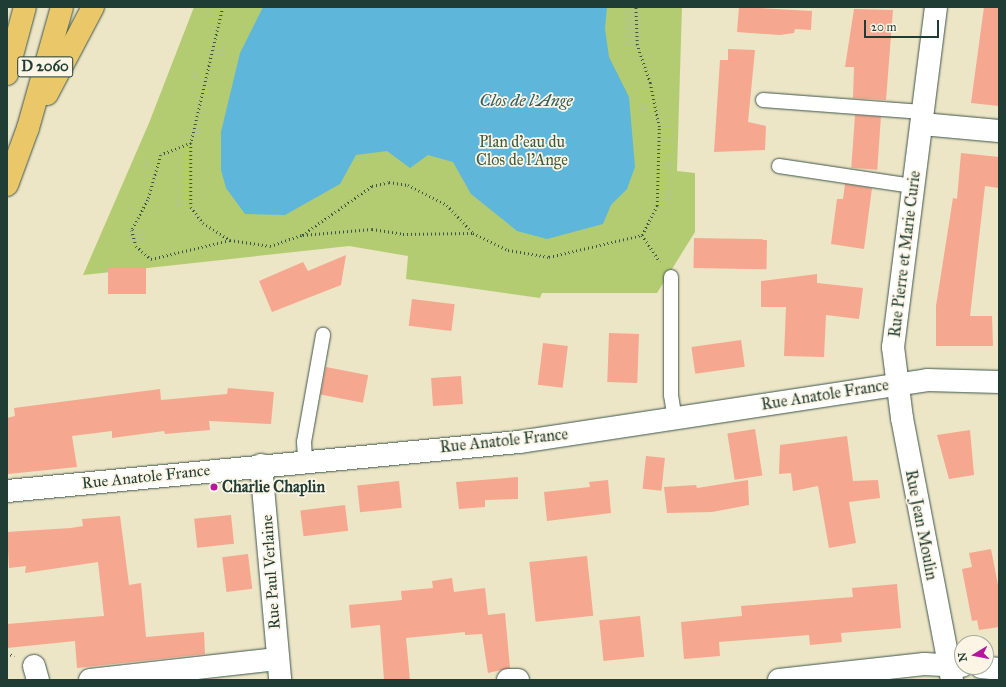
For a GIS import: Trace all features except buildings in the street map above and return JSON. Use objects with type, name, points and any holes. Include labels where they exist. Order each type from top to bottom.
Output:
[{"type":"main road","name":"D 2060","points":[[7,74],[25,7]]},
{"type":"main road","name":"D 2060","points":[[7,185],[28,128],[62,7]]},
{"type":"main road","points":[[28,128],[93,7]]},
{"type":"street","name":"Rue Pierre et Marie Curie","points":[[897,384],[893,347],[936,7]]},
{"type":"street","points":[[922,118],[999,132]]},
{"type":"street","name":"Rue Anatole France","points":[[7,492],[305,460],[519,442],[897,384],[962,379],[999,382]]},
{"type":"street","name":"Rue Jean Moulin","points":[[897,384],[954,670]]},
{"type":"street","name":"Rue Paul Verlaine","points":[[262,465],[279,669]]},
{"type":"street","points":[[779,680],[924,664],[954,670]]},
{"type":"street","points":[[90,680],[279,669]]},
{"type":"street","points":[[508,680],[518,680]]},
{"type":"lane","points":[[763,100],[922,118]]},
{"type":"lane","points":[[779,166],[913,186]]},
{"type":"lane","points":[[671,277],[671,395],[675,419]]},
{"type":"lane","points":[[305,460],[304,442],[323,335]]},
{"type":"path","points":[[222,7],[191,143],[191,207],[203,224],[230,240]]},
{"type":"path","points":[[302,235],[372,186],[390,182],[408,185],[447,205],[473,233],[508,250],[550,257],[642,235],[657,206],[659,127],[650,83],[637,45],[636,7]]},
{"type":"path","points":[[191,143],[161,155],[148,200],[132,230],[136,246],[150,259],[230,240],[270,246],[302,235],[372,230],[403,234],[473,233]]},
{"type":"path","points":[[642,235],[671,277]]},
{"type":"green space","name":"Plan d'eau du Clos de l'Ange","points":[[194,7],[682,7],[677,171],[695,173],[695,232],[657,293],[542,293],[540,298],[406,279],[408,256],[349,246],[83,275],[149,123]]},
{"type":"water","name":"Clos de l'Ange","points":[[263,7],[607,7],[605,29],[609,57],[629,97],[635,167],[627,189],[611,205],[603,224],[547,239],[517,231],[471,194],[453,162],[428,155],[410,168],[387,151],[356,155],[340,184],[285,215],[245,214],[226,188],[221,170],[221,132],[240,53]]},
{"type":"place","name":"Charlie Chaplin","points":[[214,487]]}]
